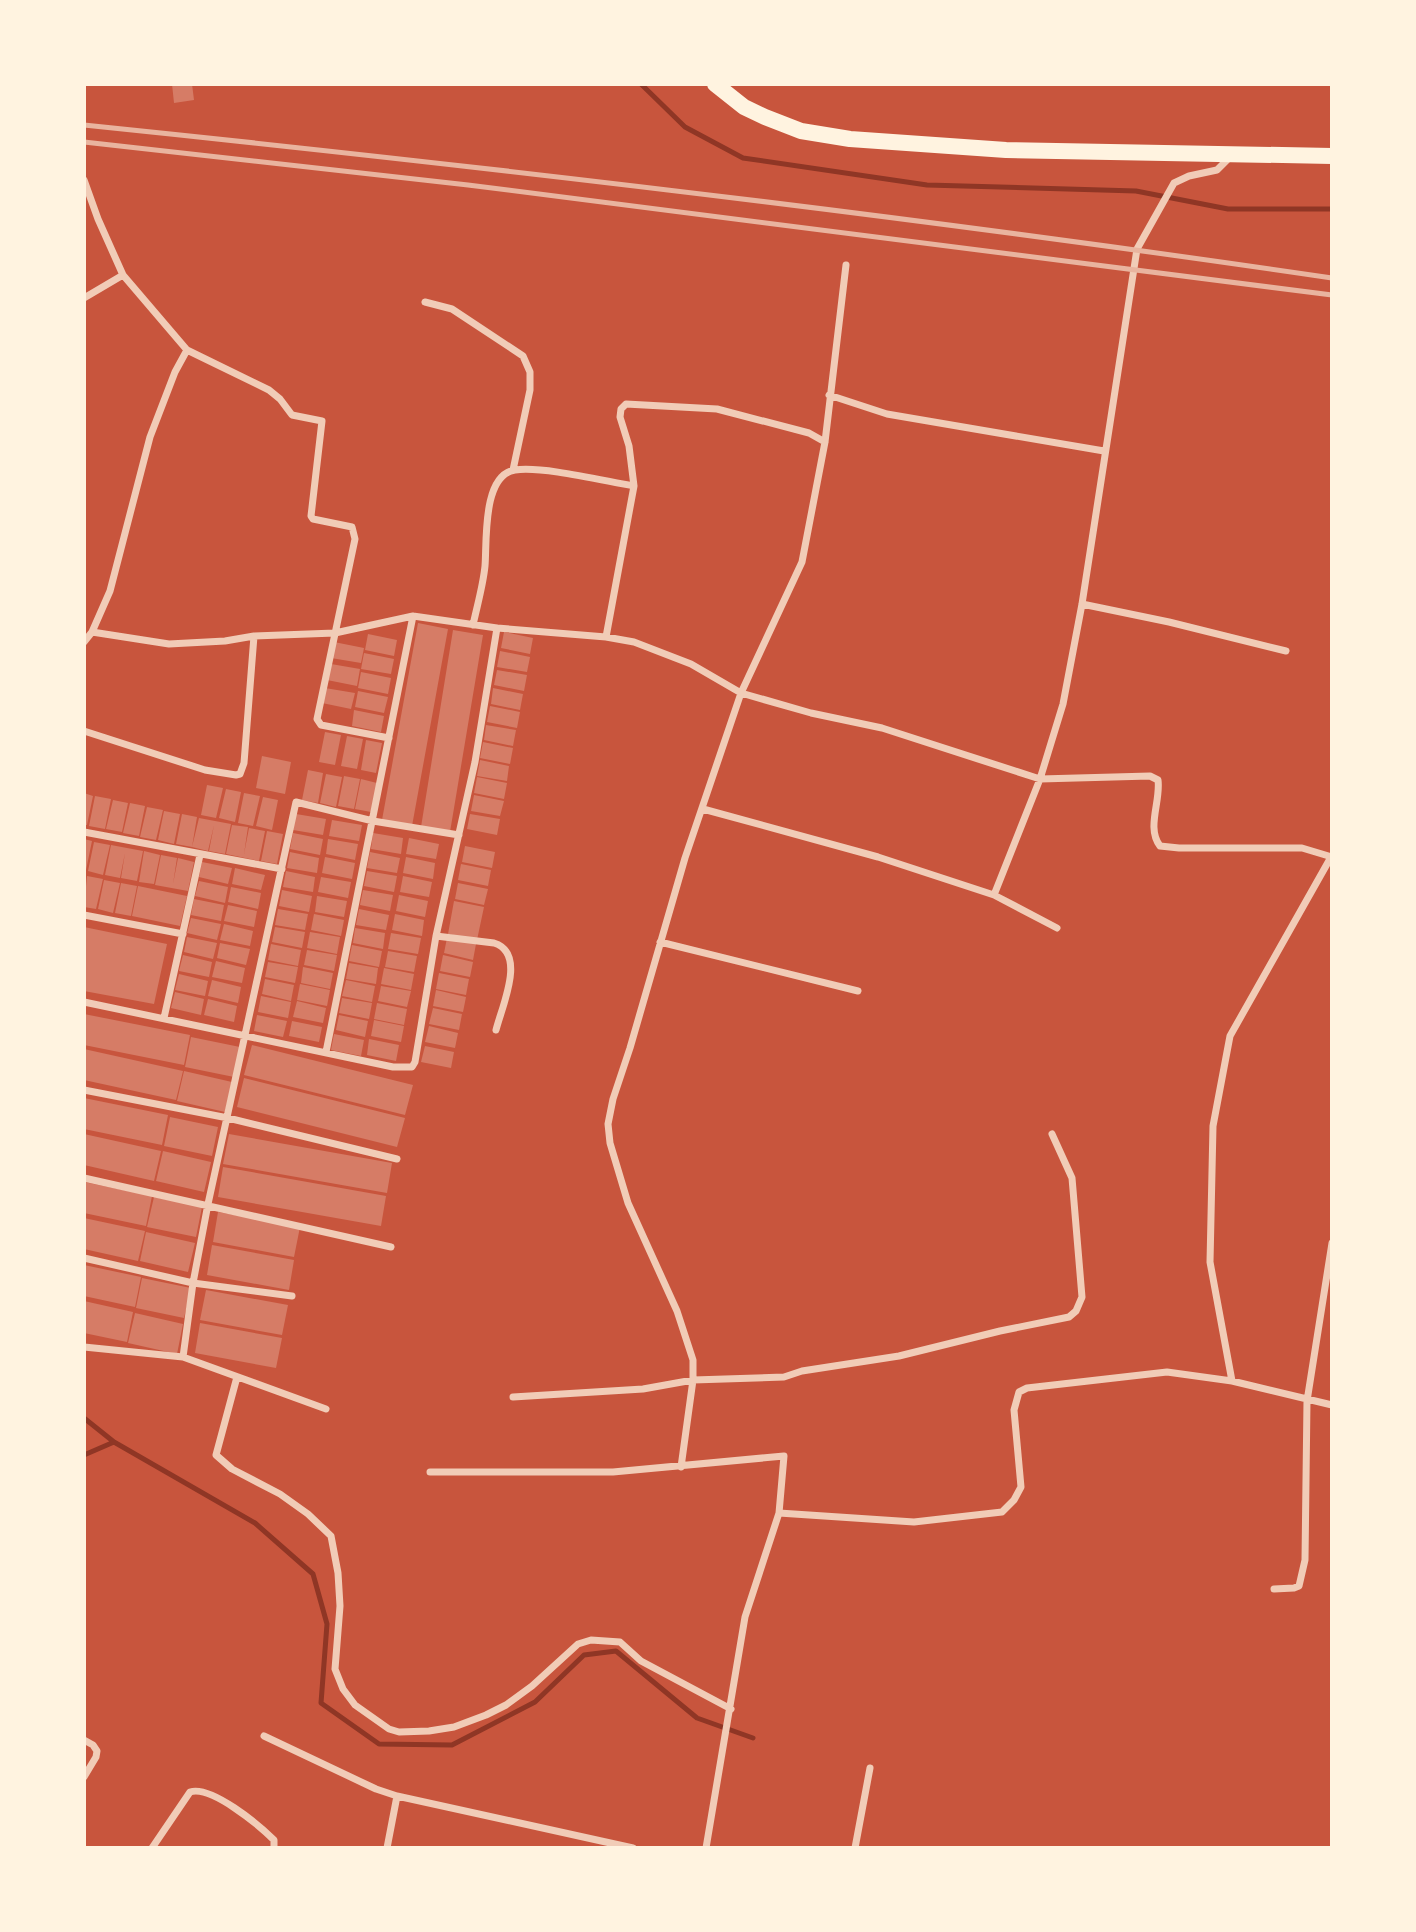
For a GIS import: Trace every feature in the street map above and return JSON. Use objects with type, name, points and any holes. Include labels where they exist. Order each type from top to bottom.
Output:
[{"type":"main road","points":[[715,84],[744,107],[765,117],[801,131],[850,139],[1006,150],[1332,156]]},
{"type":"street","points":[[994,895],[1040,779],[1063,704],[1082,604],[1104,451],[1138,249],[1174,183],[1189,176],[1217,170],[1232,155]]},
{"type":"street","points":[[84,180],[123,275],[187,350],[269,390],[281,399],[292,415],[322,421],[311,516],[313,519],[352,527],[355,533],[317,719],[318,723],[389,738]]},
{"type":"street","points":[[681,1467],[694,1360],[677,1311],[628,1203],[610,1143],[608,1124],[613,1099],[685,858],[741,693],[802,562],[825,442],[846,265]]},
{"type":"street","points":[[84,298],[123,275]]},
{"type":"street","points":[[425,302],[452,309],[523,356],[530,372],[530,390],[513,470]]},
{"type":"street","points":[[84,642],[92,632],[110,591],[150,437],[175,372],[187,350]]},
{"type":"street","points":[[829,395],[887,414],[1104,451]]},
{"type":"street","points":[[606,637],[634,486],[629,446],[620,417],[621,409],[626,404],[717,409],[808,433],[825,442]]},
{"type":"street","points":[[473,625],[485,569],[489,507],[501,476],[513,470],[533,470],[634,486]]},
{"type":"street","points":[[1082,604],[1286,651]]},
{"type":"street","points":[[92,632],[169,644],[225,641],[254,636],[335,633],[413,617],[634,642],[691,664],[741,693],[811,713],[882,728],[1040,779],[1150,776],[1158,780],[1154,831],[1155,839],[1160,845],[1179,848],[1302,848],[1331,857],[1230,1036],[1213,1126],[1210,1262],[1232,1381]]},
{"type":"street","points":[[326,1052],[413,617]]},
{"type":"street","points":[[84,1002],[393,1067],[412,1067],[436,936],[475,762],[496,628]]},
{"type":"street","points":[[84,731],[205,770],[240,774],[244,763],[254,636]]},
{"type":"street","points":[[183,1357],[208,1204],[296,803],[373,821],[459,835]]},
{"type":"street","points":[[703,809],[878,857],[994,895],[1057,928]]},
{"type":"street","points":[[84,832],[282,869]]},
{"type":"street","points":[[164,1018],[200,855]]},
{"type":"street","points":[[84,915],[183,934]]},
{"type":"street","points":[[436,936],[494,943],[501,945],[510,954],[513,966],[496,1030]]},
{"type":"street","points":[[660,942],[858,991]]},
{"type":"street","points":[[84,1090],[228,1118],[397,1159]]},
{"type":"street","points":[[513,1397],[643,1389],[693,1380],[784,1377],[802,1371],[899,1356],[1069,1317],[1076,1311],[1082,1297],[1072,1178],[1052,1134]]},
{"type":"street","points":[[84,1178],[391,1247]]},
{"type":"street","points":[[1274,1589],[1298,1586],[1305,1560],[1307,1401],[1332,1243]]},
{"type":"street","points":[[84,1258],[193,1283],[292,1296]]},
{"type":"street","points":[[84,1348],[183,1357],[326,1409]]},
{"type":"street","points":[[779,1513],[914,1522],[1002,1512],[1014,1500],[1021,1486],[1014,1410],[1019,1392],[1027,1388],[1167,1372],[1232,1381],[1332,1405]]},
{"type":"street","points":[[237,1377],[216,1455],[232,1469],[280,1494],[309,1514],[331,1536],[338,1573],[340,1606],[335,1669],[343,1689],[362,1713],[399,1732],[418,1733],[454,1727],[506,1705],[532,1686],[578,1644],[591,1640],[620,1642],[641,1661],[731,1709]]},
{"type":"street","points":[[430,1472],[612,1472],[784,1456],[779,1513],[745,1617],[706,1848]]},
{"type":"street","points":[[264,1736],[376,1789],[397,1796],[633,1848]]},
{"type":"street","points":[[84,1740],[97,1751],[84,1776]]},
{"type":"street","points":[[855,1848],[870,1769]]},
{"type":"street","points":[[152,1848],[190,1792],[195,1791],[207,1793],[256,1823],[274,1840],[274,1848]]},
{"type":"street","points":[[387,1848],[397,1796]]},
{"type":"building","points":[[172,84],[192,84],[194,100],[174,103]]},
{"type":"building","points":[[418,623],[448,629],[412,826],[382,820]]},
{"type":"building","points":[[453,630],[483,635],[450,832],[421,827]]},
{"type":"building","points":[[504,632],[533,638],[530,654],[501,648]]},
{"type":"building","points":[[368,634],[397,640],[394,656],[365,650]]},
{"type":"building","points":[[334,642],[364,648],[361,663],[331,658]]},
{"type":"building","points":[[500,651],[530,657],[527,672],[497,667]]},
{"type":"building","points":[[364,653],[394,659],[391,674],[361,669]]},
{"type":"building","points":[[331,664],[360,669],[357,686],[327,680]]},
{"type":"building","points":[[497,670],[527,675],[524,691],[494,685]]},
{"type":"building","points":[[361,672],[391,678],[388,694],[358,688]]},
{"type":"building","points":[[325,688],[355,693],[351,709],[322,703]]},
{"type":"building","points":[[493,688],[523,694],[520,710],[491,704]]},
{"type":"building","points":[[358,691],[388,697],[384,713],[355,707]]},
{"type":"building","points":[[490,706],[520,712],[517,728],[487,722]]},
{"type":"building","points":[[354,710],[384,716],[381,732],[352,726]]},
{"type":"building","points":[[486,725],[516,730],[513,746],[484,740]]},
{"type":"building","points":[[325,732],[341,735],[335,765],[319,762]]},
{"type":"building","points":[[347,736],[363,739],[357,769],[341,766]]},
{"type":"building","points":[[366,740],[382,743],[376,773],[361,770]]},
{"type":"building","points":[[483,742],[513,748],[510,764],[480,758]]},
{"type":"building","points":[[262,756],[291,762],[285,794],[256,788]]},
{"type":"building","points":[[480,760],[509,766],[507,781],[477,776]]},
{"type":"building","points":[[308,770],[323,773],[318,803],[302,800]]},
{"type":"building","points":[[326,774],[342,777],[336,807],[320,803]]},
{"type":"building","points":[[344,776],[360,779],[354,809],[338,806]]},
{"type":"building","points":[[477,777],[507,783],[504,799],[474,793]]},
{"type":"building","points":[[361,779],[377,783],[371,812],[355,809]]},
{"type":"building","points":[[207,785],[223,788],[216,818],[201,815]]},
{"type":"building","points":[[226,789],[241,792],[235,822],[219,818]]},
{"type":"building","points":[[84,793],[93,796],[87,825],[84,825]]},
{"type":"building","points":[[244,793],[260,796],[253,826],[238,823]]},
{"type":"building","points":[[474,795],[504,801],[500,816],[471,811]]},
{"type":"building","points":[[95,796],[111,799],[105,829],[89,826]]},
{"type":"building","points":[[263,797],[278,800],[272,830],[256,826]]},
{"type":"building","points":[[113,800],[128,803],[122,832],[106,829]]},
{"type":"building","points":[[130,803],[145,806],[139,836],[123,833]]},
{"type":"building","points":[[147,807],[163,810],[156,840],[140,837]]},
{"type":"building","points":[[164,811],[180,814],[174,844],[158,840]]},
{"type":"building","points":[[182,814],[197,817],[192,847],[176,844]]},
{"type":"building","points":[[296,814],[326,819],[323,835],[293,830]]},
{"type":"building","points":[[470,814],[500,819],[497,835],[467,829]]},
{"type":"building","points":[[199,818],[231,824],[225,854],[209,851],[214,825],[208,851],[192,847]]},
{"type":"building","points":[[332,820],[362,825],[359,841],[329,836]]},
{"type":"building","points":[[232,825],[248,827],[244,854],[249,828],[265,831],[259,861],[226,854]]},
{"type":"building","points":[[267,831],[283,834],[277,864],[261,861]]},
{"type":"building","points":[[293,833],[323,839],[320,855],[290,849]]},
{"type":"building","points":[[373,833],[403,838],[401,854],[371,849]]},
{"type":"building","points":[[409,838],[439,844],[436,859],[406,854]]},
{"type":"building","points":[[84,839],[92,841],[85,875],[84,875]]},
{"type":"building","points":[[328,839],[358,844],[355,860],[326,854]]},
{"type":"building","points":[[94,842],[110,845],[103,875],[88,871]]},
{"type":"building","points":[[111,845],[143,851],[137,881],[121,878],[125,853],[120,878],[105,875]]},
{"type":"building","points":[[465,846],[495,852],[492,868],[462,862]]},
{"type":"building","points":[[144,851],[160,855],[154,884],[139,882]]},
{"type":"building","points":[[290,852],[319,858],[317,873],[287,868]]},
{"type":"building","points":[[370,852],[400,858],[397,873],[367,868]]},
{"type":"building","points":[[161,855],[177,858],[173,884],[178,858],[194,862],[188,891],[155,885]]},
{"type":"building","points":[[325,857],[355,863],[352,879],[322,873]]},
{"type":"building","points":[[406,857],[435,863],[433,879],[403,873]]},
{"type":"building","points":[[202,862],[232,868],[228,884],[199,877]]},
{"type":"building","points":[[461,864],[491,870],[488,886],[458,880]]},
{"type":"building","points":[[235,868],[265,875],[261,890],[232,884]]},
{"type":"building","points":[[286,871],[315,877],[313,892],[283,887]]},
{"type":"building","points":[[367,871],[397,876],[394,892],[364,886]]},
{"type":"building","points":[[87,876],[103,879],[96,909],[84,907]]},
{"type":"building","points":[[403,876],[432,882],[429,897],[400,892]]},
{"type":"building","points":[[321,877],[351,882],[348,898],[318,892]]},
{"type":"building","points":[[104,880],[120,883],[113,913],[98,909]]},
{"type":"building","points":[[199,881],[228,887],[225,903],[195,896]]},
{"type":"building","points":[[121,883],[137,886],[131,916],[115,913]]},
{"type":"building","points":[[458,883],[488,889],[484,905],[455,899]]},
{"type":"building","points":[[138,886],[187,896],[180,926],[132,916]]},
{"type":"building","points":[[231,887],[261,893],[258,909],[228,902]]},
{"type":"building","points":[[282,890],[312,896],[309,912],[279,906]]},
{"type":"building","points":[[363,890],[393,895],[390,911],[360,905]]},
{"type":"building","points":[[399,895],[428,901],[425,917],[396,911]]},
{"type":"building","points":[[317,896],[347,901],[344,917],[315,912]]},
{"type":"building","points":[[194,899],[224,905],[221,921],[191,915]]},
{"type":"building","points":[[454,901],[484,907],[477,940],[448,934]]},
{"type":"building","points":[[228,905],[257,911],[254,927],[224,921]]},
{"type":"building","points":[[278,909],[308,914],[305,930],[275,925]]},
{"type":"building","points":[[359,909],[389,915],[386,930],[356,925]]},
{"type":"building","points":[[314,914],[344,920],[341,936],[311,930]]},
{"type":"building","points":[[395,914],[424,920],[422,936],[392,930]]},
{"type":"building","points":[[191,918],[221,924],[217,940],[187,933]]},
{"type":"building","points":[[224,924],[253,931],[250,946],[220,940]]},
{"type":"building","points":[[84,927],[167,944],[154,1004],[84,991]]},
{"type":"building","points":[[275,927],[305,932],[302,948],[272,942]]},
{"type":"building","points":[[355,928],[385,933],[383,949],[353,943]]},
{"type":"building","points":[[310,932],[340,937],[337,954],[307,948]]},
{"type":"building","points":[[391,933],[421,938],[418,954],[388,949]]},
{"type":"building","points":[[187,937],[217,943],[213,959],[184,952]]},
{"type":"building","points":[[447,938],[476,944],[473,960],[444,953]]},
{"type":"building","points":[[220,943],[250,949],[246,965],[217,958]]},
{"type":"building","points":[[271,944],[301,950],[298,966],[268,960]]},
{"type":"building","points":[[352,945],[382,951],[379,967],[349,961]]},
{"type":"building","points":[[307,950],[337,955],[334,971],[304,965]]},
{"type":"building","points":[[388,951],[417,956],[414,972],[385,967]]},
{"type":"building","points":[[183,955],[212,962],[209,977],[179,971]]},
{"type":"building","points":[[443,955],[473,962],[470,977],[440,971]]},
{"type":"building","points":[[216,961],[245,968],[242,983],[212,977]]},
{"type":"building","points":[[268,962],[298,967],[295,983],[265,977]]},
{"type":"building","points":[[349,963],[378,968],[376,984],[346,979]]},
{"type":"building","points":[[303,967],[333,973],[330,989],[301,983]]},
{"type":"building","points":[[384,968],[414,974],[411,990],[381,984]]},
{"type":"building","points":[[439,973],[469,979],[466,995],[436,989]]},
{"type":"building","points":[[179,974],[208,981],[205,996],[175,990]]},
{"type":"building","points":[[265,979],[294,985],[291,1001],[262,994]]},
{"type":"building","points":[[212,980],[241,987],[238,1003],[208,996]]},
{"type":"building","points":[[346,980],[375,986],[372,1002],[342,996]]},
{"type":"building","points":[[300,984],[330,990],[327,1006],[297,1000]]},
{"type":"building","points":[[381,986],[411,991],[407,1007],[378,1001]]},
{"type":"building","points":[[436,990],[466,997],[463,1012],[433,1006]]},
{"type":"building","points":[[175,992],[204,999],[201,1015],[171,1008]]},
{"type":"building","points":[[261,996],[291,1002],[288,1018],[258,1012]]},
{"type":"building","points":[[342,998],[372,1003],[369,1019],[339,1013]]},
{"type":"building","points":[[208,999],[237,1006],[234,1022],[204,1015]]},
{"type":"building","points":[[297,1001],[326,1008],[323,1023],[293,1017]]},
{"type":"building","points":[[377,1003],[407,1009],[404,1025],[374,1019]]},
{"type":"building","points":[[433,1008],[462,1014],[459,1030],[429,1024]]},
{"type":"building","points":[[84,1014],[190,1035],[184,1065],[84,1045]]},
{"type":"building","points":[[257,1015],[287,1021],[283,1037],[254,1031]]},
{"type":"building","points":[[339,1015],[368,1021],[365,1037],[336,1030]]},
{"type":"building","points":[[374,1020],[404,1026],[401,1042],[371,1036]]},
{"type":"building","points":[[292,1021],[322,1027],[319,1042],[289,1036]]},
{"type":"building","points":[[429,1026],[458,1033],[455,1048],[425,1042]]},
{"type":"building","points":[[334,1034],[364,1040],[361,1056],[331,1050]]},
{"type":"building","points":[[191,1037],[240,1047],[234,1077],[185,1067]]},
{"type":"building","points":[[369,1039],[399,1045],[396,1061],[367,1055]]},
{"type":"building","points":[[252,1045],[413,1085],[405,1115],[244,1075]]},
{"type":"building","points":[[425,1046],[454,1052],[451,1068],[421,1062]]},
{"type":"building","points":[[84,1049],[183,1071],[176,1100],[84,1080]]},
{"type":"building","points":[[184,1071],[232,1082],[225,1112],[177,1101]]},
{"type":"building","points":[[244,1078],[405,1118],[397,1147],[237,1107]]},
{"type":"building","points":[[84,1098],[168,1115],[162,1145],[84,1129]]},
{"type":"building","points":[[170,1117],[218,1127],[212,1156],[164,1146]]},
{"type":"building","points":[[84,1134],[161,1151],[154,1181],[84,1165]]},
{"type":"building","points":[[229,1134],[392,1163],[387,1193],[223,1164]]},
{"type":"building","points":[[163,1151],[211,1162],[204,1192],[156,1181]]},
{"type":"building","points":[[223,1167],[386,1196],[381,1226],[218,1197]]},
{"type":"building","points":[[84,1182],[152,1196],[146,1226],[84,1213]]},
{"type":"building","points":[[154,1197],[202,1207],[196,1237],[147,1227]]},
{"type":"building","points":[[218,1212],[300,1227],[294,1257],[213,1242]]},
{"type":"building","points":[[84,1218],[145,1231],[138,1261],[84,1249]]},
{"type":"building","points":[[146,1232],[195,1243],[188,1272],[140,1261]]},
{"type":"building","points":[[212,1245],[294,1260],[289,1290],[207,1275]]},
{"type":"building","points":[[84,1265],[141,1277],[135,1307],[84,1296]]},
{"type":"building","points":[[142,1278],[191,1288],[184,1318],[136,1308]]},
{"type":"building","points":[[206,1290],[288,1305],[282,1335],[200,1320]]},
{"type":"building","points":[[84,1301],[133,1312],[127,1342],[84,1333]]},
{"type":"building","points":[[135,1313],[183,1324],[177,1354],[128,1343]]},
{"type":"building","points":[[200,1323],[282,1338],[276,1368],[195,1353]]},
{"type":"waterway","points":[[641,84],[685,127],[743,158],[927,185],[1136,191],[1228,209],[1332,209]]},
{"type":"waterway","points":[[84,1418],[114,1442],[255,1523],[313,1574],[327,1624],[321,1703],[379,1744],[452,1745],[535,1702],[584,1655],[616,1651],[697,1718],[753,1738]]},
{"type":"waterway","points":[[84,1455],[114,1442]]},
{"type":"railway","points":[[84,125],[709,195],[1021,234],[1332,278]]},
{"type":"railway","points":[[84,142],[468,185],[1332,295]]}]
